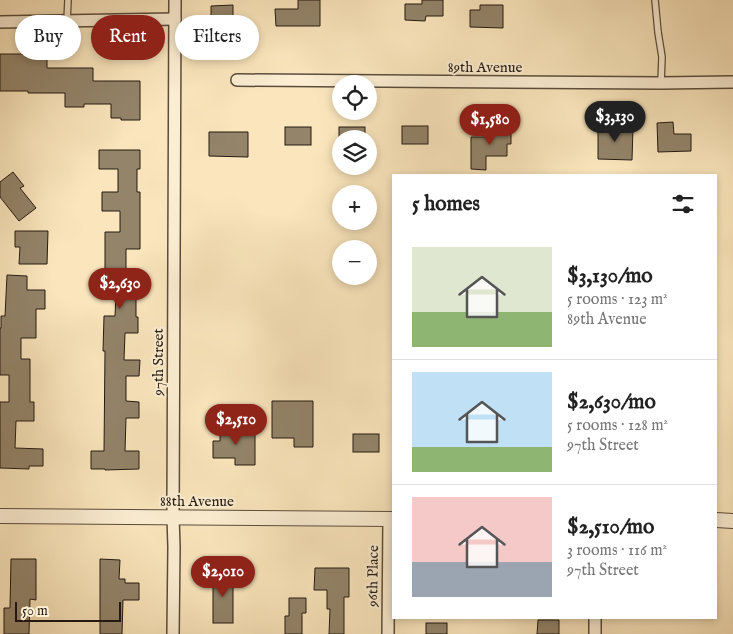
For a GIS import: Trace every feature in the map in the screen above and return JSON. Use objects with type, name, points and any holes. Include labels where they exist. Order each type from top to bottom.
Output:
[{"type":"street","name":"97th Street","points":[[175,0],[175,15]]},
{"type":"street","points":[[81,21],[175,19]]},
{"type":"street","name":"97th Street","points":[[173,634],[175,19]]},
{"type":"street","points":[[0,22],[15,22]]},
{"type":"street","name":"89th Avenue","points":[[237,80],[733,82]]},
{"type":"street","name":"88th Avenue","points":[[0,516],[391,518]]},
{"type":"street","name":"96th Place","points":[[388,634],[391,518]]},
{"type":"street","points":[[717,520],[733,521]]},
{"type":"street","points":[[595,619],[595,634]]},
{"type":"lane","points":[[68,0],[68,15]]},
{"type":"lane","points":[[655,0],[662,56],[661,83]]},
{"type":"building","points":[[298,0],[320,0],[320,26],[276,26],[275,9],[298,9]]},
{"type":"building","points":[[422,0],[443,0],[443,16],[426,16],[425,21],[405,20],[405,4],[422,4]]},
{"type":"building","points":[[233,5],[233,15],[211,15],[211,6]]},
{"type":"building","points":[[480,5],[503,5],[503,28],[470,27],[470,10],[480,10]]},
{"type":"building","points":[[0,54],[15,54],[15,60],[47,60],[47,68],[93,68],[93,81],[140,81],[140,120],[111,118],[111,104],[84,104],[84,107],[65,107],[65,93],[0,91]]},
{"type":"building","points":[[673,122],[674,134],[691,134],[691,151],[658,152],[657,123]]},
{"type":"building","points":[[493,123],[511,124],[511,144],[507,144],[507,156],[486,156],[486,170],[471,169],[471,137],[493,137]]},
{"type":"building","points":[[402,126],[428,126],[428,144],[402,144]]},
{"type":"building","points":[[598,126],[633,127],[632,160],[598,159]]},
{"type":"building","points":[[285,127],[311,127],[311,145],[285,145]]},
{"type":"building","points":[[339,127],[365,127],[365,130],[339,130]]},
{"type":"building","points":[[209,132],[248,132],[248,157],[209,156]]},
{"type":"building","points":[[99,150],[140,150],[140,169],[137,169],[137,192],[140,192],[140,249],[126,249],[126,274],[139,274],[139,293],[136,294],[138,333],[125,333],[124,360],[140,360],[139,376],[126,376],[126,401],[139,402],[139,418],[126,418],[125,451],[139,451],[139,469],[91,469],[91,451],[104,451],[104,316],[115,316],[116,294],[97,294],[97,274],[105,274],[105,232],[120,232],[120,211],[102,211],[102,192],[118,192],[118,169],[99,169]]},
{"type":"building","points":[[13,172],[24,186],[20,188],[36,208],[19,221],[0,197],[0,182]]},
{"type":"building","points":[[15,231],[48,231],[47,264],[19,264],[20,247],[15,247]]},
{"type":"building","points":[[7,275],[27,276],[27,290],[45,290],[45,309],[36,309],[36,338],[21,338],[21,359],[30,359],[30,402],[34,402],[34,421],[16,421],[15,448],[43,449],[43,466],[29,466],[29,469],[0,468],[0,402],[9,402],[9,375],[0,375],[0,328],[1,316],[5,316]]},
{"type":"building","points":[[272,401],[313,401],[313,447],[294,447],[294,438],[272,438]]},
{"type":"building","points":[[220,427],[249,428],[249,431],[255,431],[255,465],[235,465],[235,458],[213,458],[213,441],[220,441]]},
{"type":"building","points":[[353,434],[379,434],[379,452],[353,452]]},
{"type":"building","points":[[11,559],[36,559],[36,600],[30,599],[29,634],[4,634],[4,608],[10,608]]},
{"type":"building","points":[[100,559],[120,560],[119,579],[125,579],[125,583],[139,583],[139,600],[123,600],[122,634],[100,634]]},
{"type":"building","points":[[315,568],[349,568],[349,597],[344,597],[344,634],[329,634],[330,609],[327,609],[327,590],[314,590]]},
{"type":"building","points":[[213,572],[233,572],[233,623],[213,623]]},
{"type":"building","points":[[289,598],[306,598],[306,613],[302,613],[302,634],[285,634],[285,616],[289,616]]},
{"type":"building","points":[[538,620],[559,620],[559,634],[537,634]]},
{"type":"building","points":[[426,623],[447,623],[447,634],[426,634]]}]
